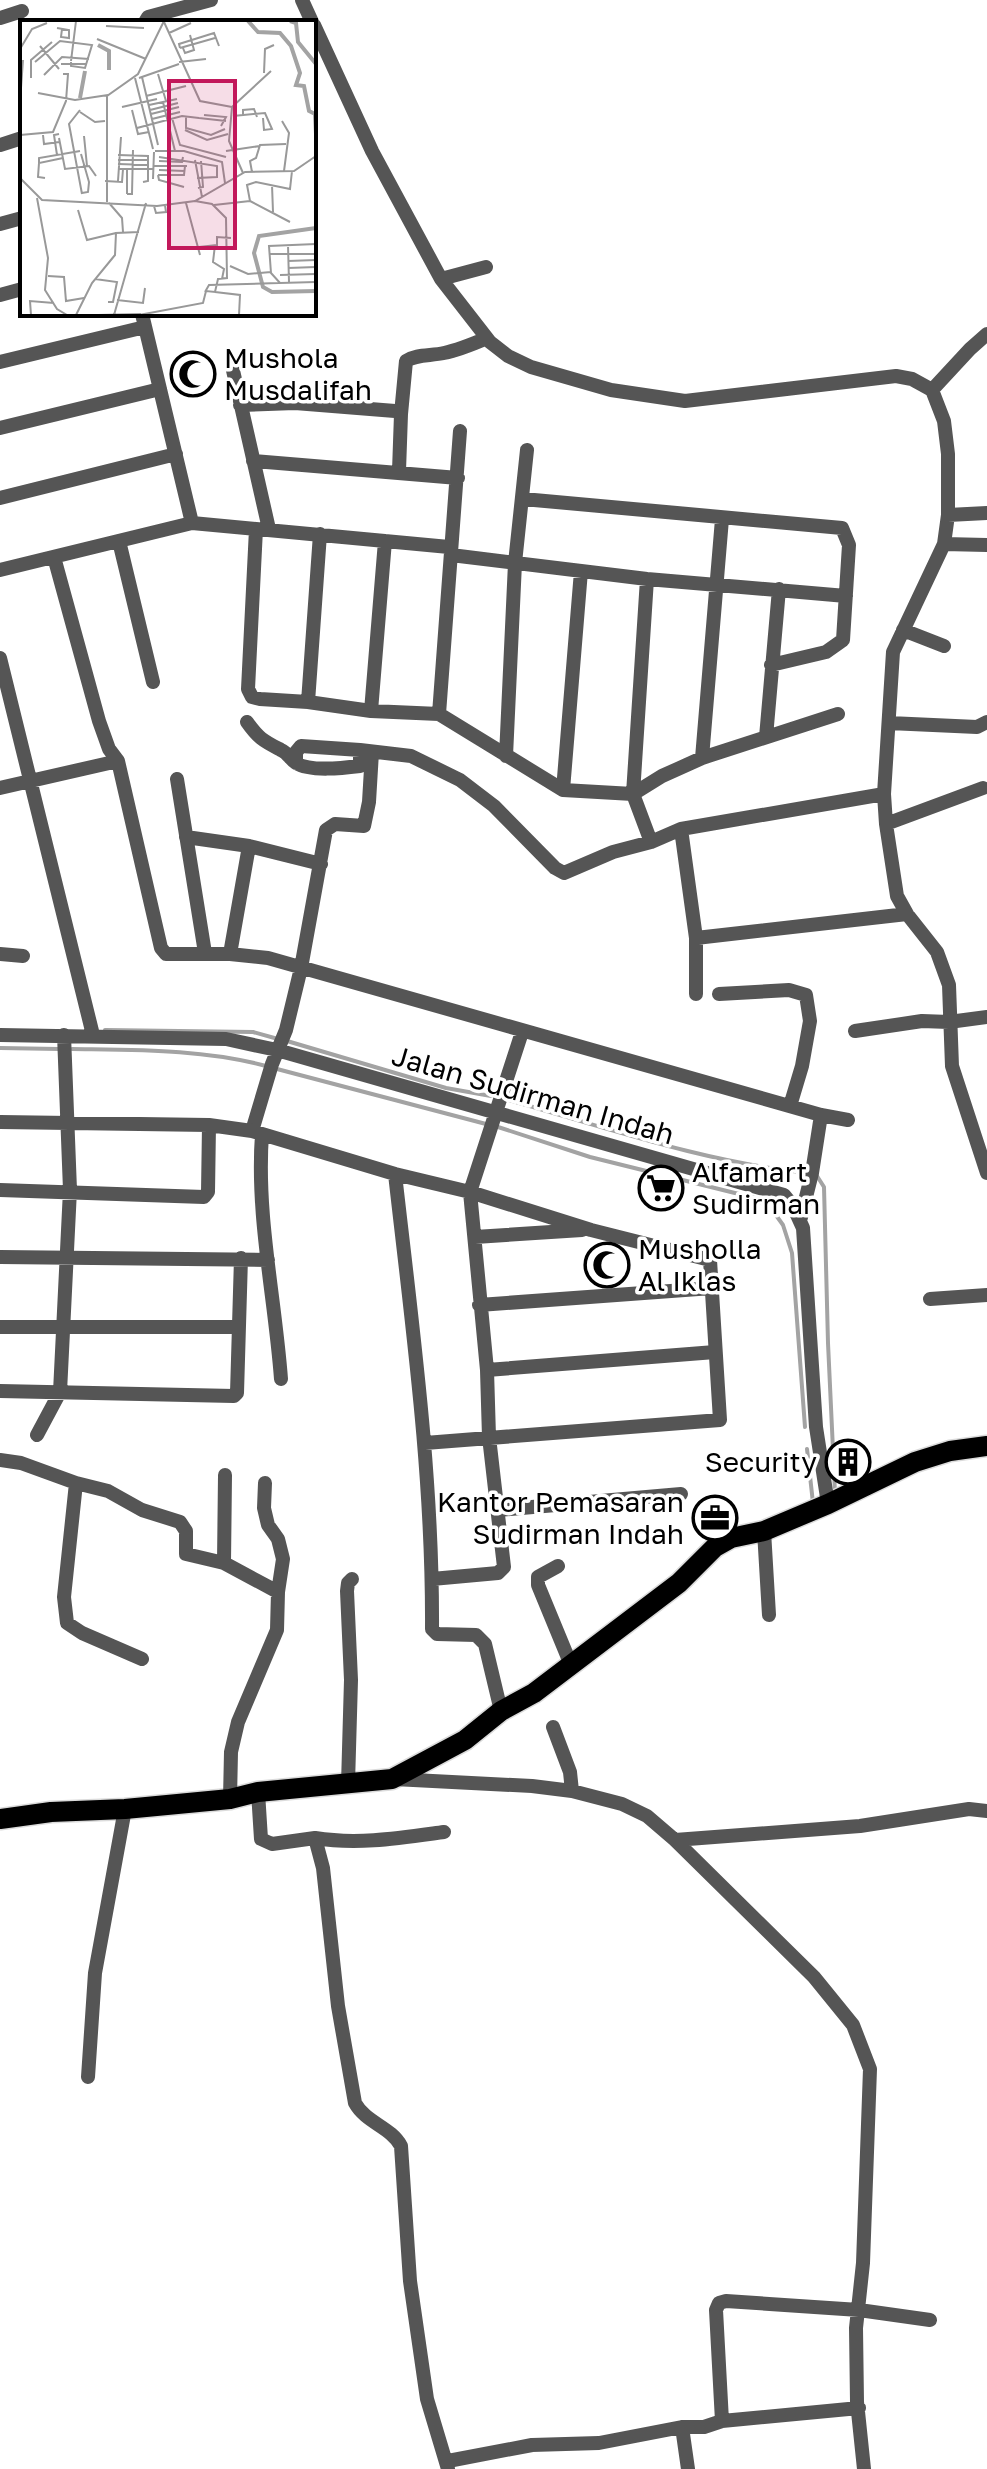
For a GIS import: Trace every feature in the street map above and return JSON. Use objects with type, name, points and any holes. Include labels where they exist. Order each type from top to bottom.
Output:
[{"type":"main road","points":[[0,1819],[51,1812],[230,1799],[258,1792],[392,1779],[465,1740],[501,1711],[534,1693],[679,1583],[715,1547],[731,1538],[764,1531],[915,1462],[950,1451],[987,1446]]},
{"type":"street","points":[[146,20],[211,0]]},
{"type":"street","points":[[302,0],[311,20]]},
{"type":"street","points":[[0,18],[22,11]]},
{"type":"street","points":[[316,30],[372,151],[441,279],[487,338],[508,356],[531,367],[611,390],[685,401],[896,376],[912,379],[932,390],[944,421],[948,454],[948,515],[944,544],[893,652],[884,794],[886,824],[897,896],[937,952],[949,985],[952,1066],[987,1173]]},
{"type":"street","points":[[0,145],[20,139]]},
{"type":"street","points":[[0,224],[20,219]]},
{"type":"street","points":[[441,279],[486,267]]},
{"type":"street","points":[[0,295],[20,290]]},
{"type":"street","points":[[0,362],[144,320],[192,523]]},
{"type":"street","points":[[932,390],[987,334]]},
{"type":"street","points":[[399,471],[406,361],[466,347],[487,338]]},
{"type":"street","points":[[232,366],[253,461],[262,529],[248,689],[252,697],[371,711],[439,714],[563,790],[633,794],[662,776],[702,758],[838,714]]},
{"type":"street","points":[[0,428],[160,389]]},
{"type":"street","points":[[240,405],[315,404],[401,414]]},
{"type":"street","points":[[439,714],[460,431]]},
{"type":"street","points":[[506,756],[515,563],[527,450]]},
{"type":"street","points":[[0,498],[176,454]]},
{"type":"street","points":[[253,461],[458,478]]},
{"type":"street","points":[[523,499],[842,528],[849,545],[843,640],[826,652],[771,665]]},
{"type":"street","points":[[948,515],[987,513]]},
{"type":"street","points":[[702,758],[722,519]]},
{"type":"street","points":[[0,570],[192,523],[385,541],[515,563],[647,579],[846,596]]},
{"type":"street","points":[[308,702],[320,534]]},
{"type":"street","points":[[119,541],[153,682]]},
{"type":"street","points":[[371,711],[385,541]]},
{"type":"street","points":[[944,544],[987,545]]},
{"type":"street","points":[[54,557],[99,721],[109,749],[118,761],[161,948],[171,956],[205,953],[268,958],[522,1032],[848,1120]]},
{"type":"street","points":[[563,790],[581,571]]},
{"type":"street","points":[[647,579],[633,794],[651,842]]},
{"type":"street","points":[[766,737],[779,589]]},
{"type":"street","points":[[903,630],[944,646]]},
{"type":"street","points":[[0,658],[93,1035]]},
{"type":"street","points":[[247,722],[258,738],[286,753],[296,763],[334,769],[360,766],[366,751]]},
{"type":"street","points":[[889,723],[977,727],[987,722]]},
{"type":"street","points":[[366,751],[411,756],[460,780],[494,806],[559,872],[572,870],[613,852],[651,842],[681,829],[884,794]]},
{"type":"street","points":[[281,1379],[261,1200],[257,1132],[301,968],[326,830],[335,824],[364,826],[369,802],[366,751]]},
{"type":"street","points":[[0,788],[118,761]]},
{"type":"street","points":[[177,779],[205,953]]},
{"type":"street","points":[[886,824],[983,788]]},
{"type":"street","points":[[681,829],[696,938],[696,994]]},
{"type":"street","points":[[186,837],[249,846],[321,864]]},
{"type":"street","points":[[230,954],[249,846]]},
{"type":"street","points":[[696,938],[907,914]]},
{"type":"street","points":[[0,954],[23,956]]},
{"type":"street","points":[[719,994],[789,990],[806,995],[810,1021],[802,1066],[790,1106]]},
{"type":"street","points":[[855,1031],[922,1021],[949,1022],[987,1017]]},
{"type":"street","points":[[432,1579],[498,1573],[504,1567],[489,1437],[487,1370],[470,1192],[522,1032]]},
{"type":"street","name":"Jalan Sudirman Indah","points":[[0,1035],[226,1039],[277,1050],[784,1195],[800,1221]]},
{"type":"street","points":[[37,1435],[60,1392],[70,1190],[64,1035]]},
{"type":"street","points":[[821,1115],[812,1173],[800,1221],[803,1228],[816,1427],[828,1504]]},
{"type":"street","points":[[0,1122],[209,1125],[257,1132],[591,1230],[710,1260],[720,1420],[425,1443]]},
{"type":"street","points":[[0,1190],[70,1190],[204,1197],[208,1192],[209,1125]]},
{"type":"street","points":[[395,1174],[425,1443],[433,1632],[476,1635],[485,1644],[501,1711]]},
{"type":"street","points":[[475,1237],[591,1230]]},
{"type":"street","points":[[0,1257],[268,1260]]},
{"type":"street","points":[[0,1391],[230,1398],[237,1393],[241,1258]]},
{"type":"street","points":[[479,1305],[712,1288]]},
{"type":"street","points":[[930,1299],[987,1295]]},
{"type":"street","points":[[0,1327],[239,1327]]},
{"type":"street","points":[[487,1370],[715,1352]]},
{"type":"street","points":[[0,1460],[21,1463],[108,1491],[142,1510],[180,1522],[186,1531],[186,1554],[224,1563],[278,1592]]},
{"type":"street","points":[[224,1563],[225,1475]]},
{"type":"street","points":[[76,1483],[64,1597],[67,1623],[82,1633],[142,1659]]},
{"type":"street","points":[[230,1799],[231,1752],[238,1722],[277,1630],[283,1559],[278,1539],[268,1525],[264,1508],[265,1483]]},
{"type":"street","points":[[498,1510],[681,1494]]},
{"type":"street","points":[[764,1531],[769,1615]]},
{"type":"street","points":[[558,1566],[538,1577],[538,1585],[571,1665]]},
{"type":"street","points":[[348,1784],[351,1680],[347,1591],[352,1579]]},
{"type":"street","points":[[553,1727],[570,1772],[572,1791]]},
{"type":"street","points":[[392,1779],[572,1791],[622,1804],[647,1816],[814,1977],[853,2025],[870,2069],[856,2328],[864,2469]]},
{"type":"street","points":[[258,1792],[261,1839],[272,1844],[315,1838],[378,1842],[444,1832]]},
{"type":"street","points":[[88,2077],[95,1973],[125,1809]]},
{"type":"street","points":[[675,1840],[860,1826],[969,1809],[987,1811]]},
{"type":"street","points":[[315,1838],[323,1868],[338,2006],[355,2103],[361,2113],[397,2137],[401,2146],[410,2281],[424,2384],[448,2465],[532,2445],[599,2443],[682,2427],[704,2427],[722,2421],[859,2408]]},
{"type":"street","points":[[722,2421],[716,2310],[719,2303],[859,2310],[930,2320]]},
{"type":"street","points":[[682,2427],[688,2469]]},
{"type":"waterway","points":[[105,1030],[253,1032],[278,1039]]},
{"type":"waterway","points":[[287,1041],[446,1088],[491,1096]]},
{"type":"waterway","points":[[0,1048],[59,1049]]},
{"type":"waterway","points":[[72,1049],[194,1053],[266,1066]]},
{"type":"waterway","points":[[277,1069],[486,1124]]},
{"type":"waterway","points":[[509,1100],[695,1153],[809,1173]]},
{"type":"waterway","points":[[498,1127],[590,1157],[755,1198],[773,1211],[783,1225],[792,1253],[805,1427]]},
{"type":"waterway","points":[[817,1176],[824,1187],[835,1493]]},
{"type":"waterway","points":[[807,1449],[813,1503]]},
{"type":"place","name":"Mushola Musdalifah","points":[[193,374]]},
{"type":"place","name":"Alfamart Sudirman","points":[[661,1188]]},
{"type":"place","name":"Musholla Al Iklas","points":[[607,1265]]},
{"type":"place","name":"Security","points":[[848,1462]]},
{"type":"place","name":"Kantor Pemasaran Sudirman Indah","points":[[715,1518]]}]
